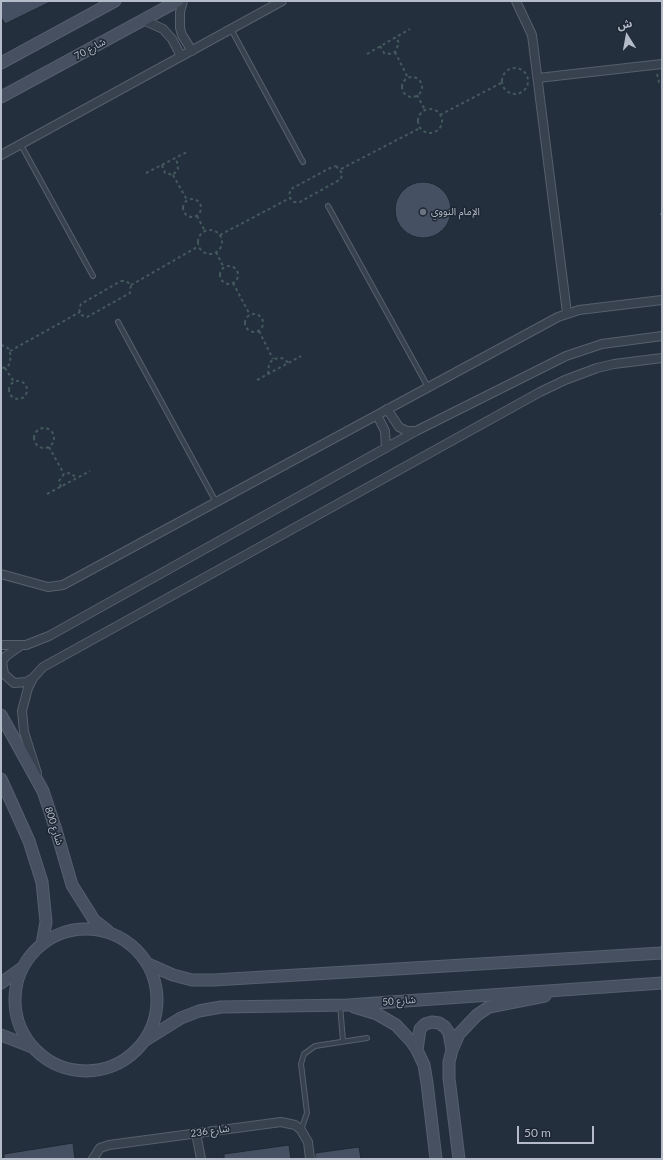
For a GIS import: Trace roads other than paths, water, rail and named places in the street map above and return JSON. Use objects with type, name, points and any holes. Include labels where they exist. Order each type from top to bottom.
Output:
[{"type":"main road","points":[[1,63],[115,1]]},
{"type":"main road","name":"شارع 70","points":[[1,97],[178,1]]},
{"type":"main road","name":"شارع 800","points":[[1,715],[43,791],[72,885],[94,920],[110,933]]},
{"type":"main road","points":[[1,779],[29,841],[42,882],[46,922],[42,944]]},
{"type":"main road","points":[[92,929],[110,933],[125,940],[134,947],[148,964],[156,986],[157,1009],[152,1026],[144,1041],[133,1053],[120,1062],[105,1068],[74,1070],[45,1058],[33,1047],[23,1032],[16,1015],[15,990],[23,967],[31,954],[42,944],[58,935],[75,930],[92,929]]},
{"type":"main road","points":[[148,964],[186,978],[214,980],[662,953]]},
{"type":"main road","points":[[1,983],[23,967]]},
{"type":"main road","name":"شارع 50","points":[[144,1041],[181,1018],[199,1011],[221,1007],[344,1005],[662,983]]},
{"type":"main road","points":[[459,1159],[449,1078],[449,1062],[452,1050],[463,1029],[477,1015],[489,1007],[579,988]]},
{"type":"main road","points":[[344,1005],[387,1019],[404,1032],[417,1050],[424,1065],[436,1159]]},
{"type":"main road","points":[[417,1050],[420,1029],[425,1024],[432,1022],[439,1023],[445,1027],[449,1034],[452,1050]]},
{"type":"main road","points":[[1,1036],[33,1047]]},
{"type":"street","points":[[184,1],[180,12],[180,28],[182,35],[192,51]]},
{"type":"street","points":[[1,155],[282,1]]},
{"type":"street","points":[[516,1],[532,35],[567,313]]},
{"type":"street","points":[[143,20],[163,29],[172,39],[181,56]]},
{"type":"street","points":[[538,78],[659,64]]},
{"type":"street","points":[[1,574],[43,586],[58,587],[567,313],[591,308],[662,300]]},
{"type":"street","points":[[1,645],[36,643],[416,431],[566,356],[602,344],[662,336]]},
{"type":"street","points":[[22,645],[6,656],[2,662],[4,674],[14,682],[26,682],[33,678],[43,667],[54,660],[540,392],[565,380],[597,368],[614,364],[662,358]]},
{"type":"street","points":[[387,409],[399,427],[407,431],[416,431]]},
{"type":"street","points":[[377,414],[385,431],[386,448]]},
{"type":"street","points":[[33,678],[25,699],[22,723],[43,791]]},
{"type":"street","name":"شارع 236","points":[[93,1159],[96,1152],[104,1146],[196,1133],[281,1122],[295,1125],[301,1130]]},
{"type":"street","points":[[301,1130],[308,1142],[310,1159]]},
{"type":"street","points":[[196,1133],[201,1159]]},
{"type":"lane","points":[[231,29],[303,162]]},
{"type":"lane","points":[[21,144],[92,276]]},
{"type":"lane","points":[[328,206],[428,387]]},
{"type":"lane","points":[[118,322],[216,502]]},
{"type":"lane","points":[[343,1042],[344,1005]]},
{"type":"lane","points":[[301,1130],[307,1113],[301,1064],[304,1054],[315,1046],[367,1038]]},
{"type":"place","name":"الإمام النووي","points":[[423,212]]}]
